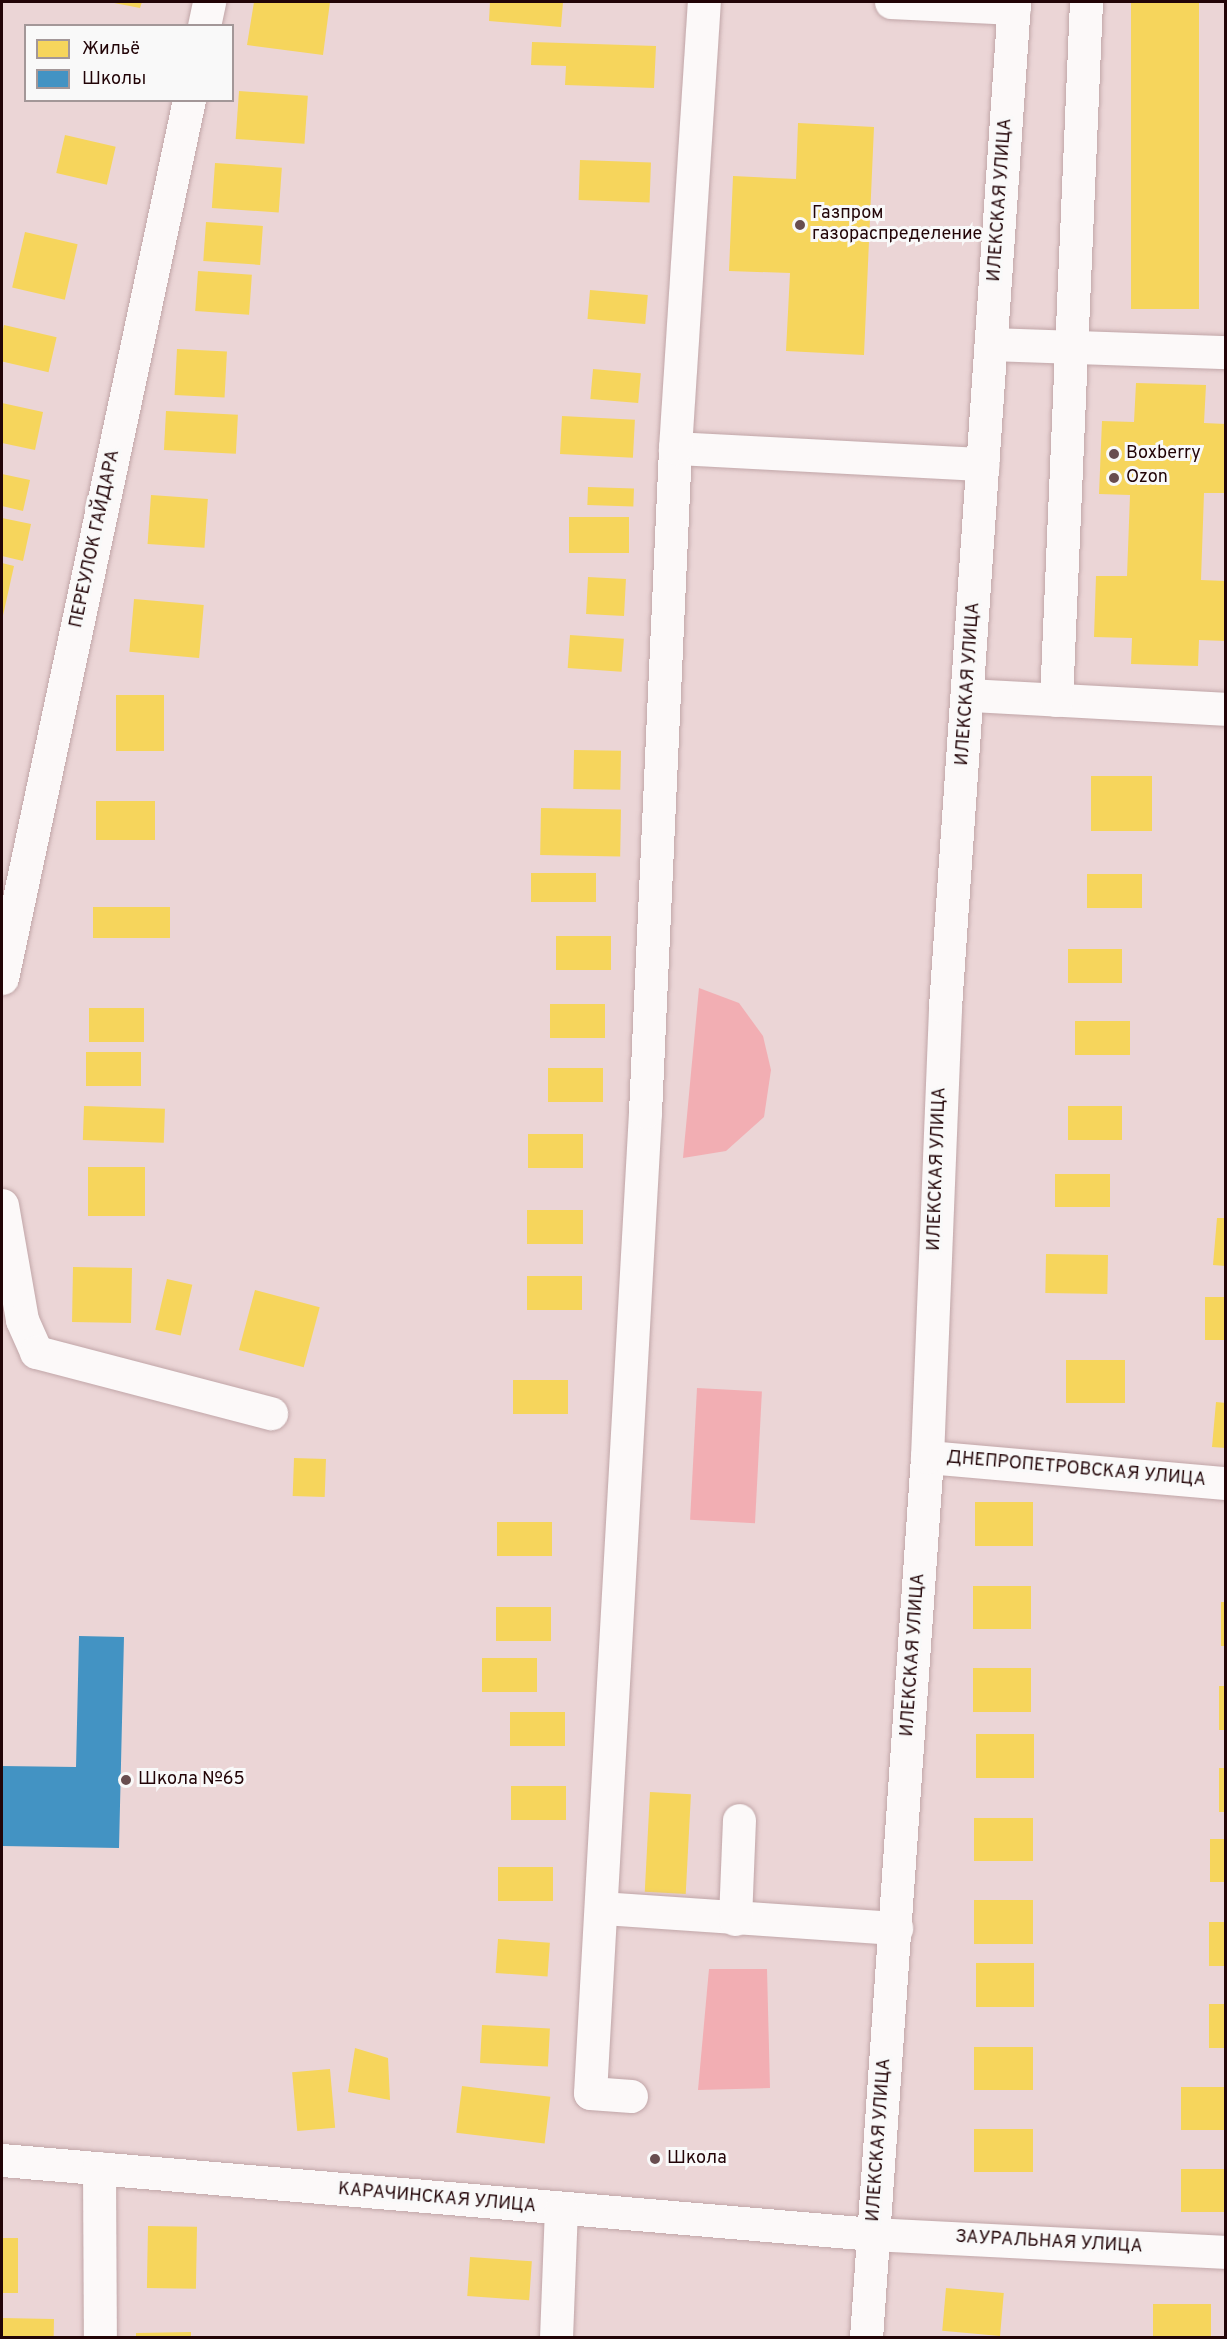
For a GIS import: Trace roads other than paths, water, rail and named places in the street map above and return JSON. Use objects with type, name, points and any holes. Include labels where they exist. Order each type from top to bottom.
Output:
[{"type":"street","points":[[204,24],[209,2]]},
{"type":"street","points":[[631,2096],[590,2093],[602,1908],[675,448],[704,2]]},
{"type":"street","points":[[891,2],[1014,5]]},
{"type":"street","points":[[1056,700],[1086,2]]},
{"type":"street","name":"ИЛЕКСКАЯ УЛИЦА","points":[[866,2337],[927,1457],[945,1007],[970,695],[1014,5]]},
{"type":"street","name":"ПЕРЕУЛОК ГАЙДАРА","points":[[2,978],[189,102]]},
{"type":"street","points":[[992,344],[1226,352]]},
{"type":"street","points":[[675,448],[983,464]]},
{"type":"street","points":[[970,695],[1226,709]]},
{"type":"street","points":[[2,1205],[22,1320],[36,1352],[271,1413]]},
{"type":"street","name":"ДНЕПРОПЕТРОВСКАЯ УЛИЦА","points":[[927,1457],[1226,1483]]},
{"type":"street","points":[[735,1918],[739,1820]]},
{"type":"street","points":[[602,1908],[896,1928]]},
{"type":"street","name":"КАРАЧИНСКАЯ УЛИЦА","points":[[2,2160],[561,2210],[873,2234]]},
{"type":"street","points":[[99,2168],[100,2337]]},
{"type":"street","points":[[556,2337],[561,2210]]},
{"type":"street","name":"ЗАУРАЛЬНАЯ УЛИЦА","points":[[873,2234],[1226,2252]]},
{"type":"place","name":"Газпром газораспределение","points":[[800,225]]},
{"type":"place","name":"Boxberry","points":[[1114,454]]},
{"type":"place","name":"Ozon","points":[[1114,478]]},
{"type":"place","name":"Школа №65","points":[[126,1780]]},
{"type":"place","name":"Школа","points":[[655,2159]]}]
